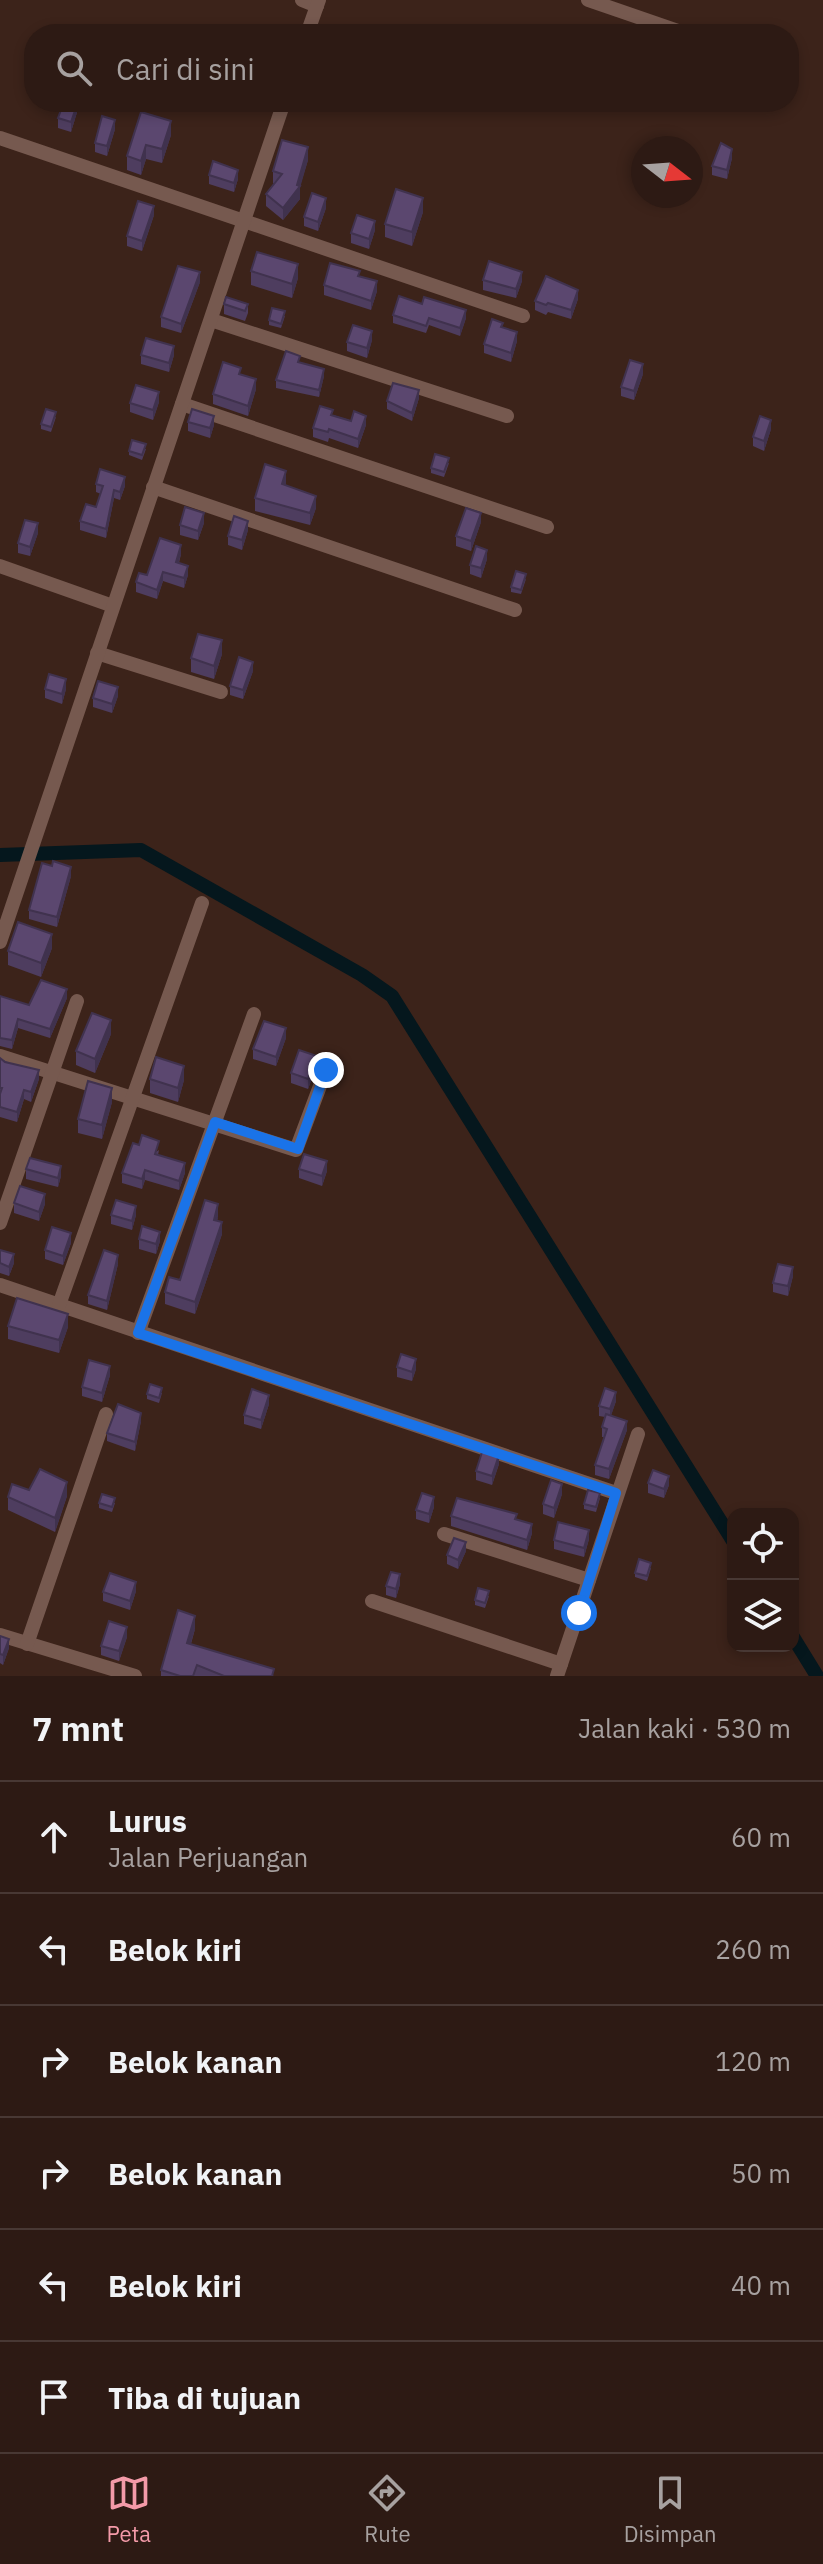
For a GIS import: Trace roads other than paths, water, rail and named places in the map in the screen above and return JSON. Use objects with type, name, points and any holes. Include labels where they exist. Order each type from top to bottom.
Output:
[{"type":"street","points":[[302,0],[318,3],[311,24]]},
{"type":"street","points":[[588,0],[658,24]]},
{"type":"street","points":[[0,942],[281,112]]},
{"type":"street","points":[[0,138],[523,316]]},
{"type":"street","points":[[211,320],[507,416]]},
{"type":"street","points":[[182,404],[547,527]]},
{"type":"street","points":[[153,487],[515,610]]},
{"type":"street","points":[[0,566],[113,606]]},
{"type":"street","points":[[97,653],[221,692]]},
{"type":"street","points":[[59,1305],[202,903]]},
{"type":"street","points":[[0,1223],[77,1001]]},
{"type":"street","points":[[138,1333],[254,1014]]},
{"type":"street","points":[[0,1056],[134,1095],[298,1149],[326,1070]]},
{"type":"street","points":[[0,1285],[616,1493]]},
{"type":"street","points":[[27,1644],[106,1414]]},
{"type":"street","points":[[372,1601],[559,1670],[638,1434]]},
{"type":"street","points":[[444,1534],[589,1580]]},
{"type":"street","points":[[0,1635],[135,1676]]},
{"type":"waterway","points":[[0,855],[141,850],[362,975],[392,996],[727,1531]]},
{"type":"waterway","points":[[799,1647],[817,1676]]}]
